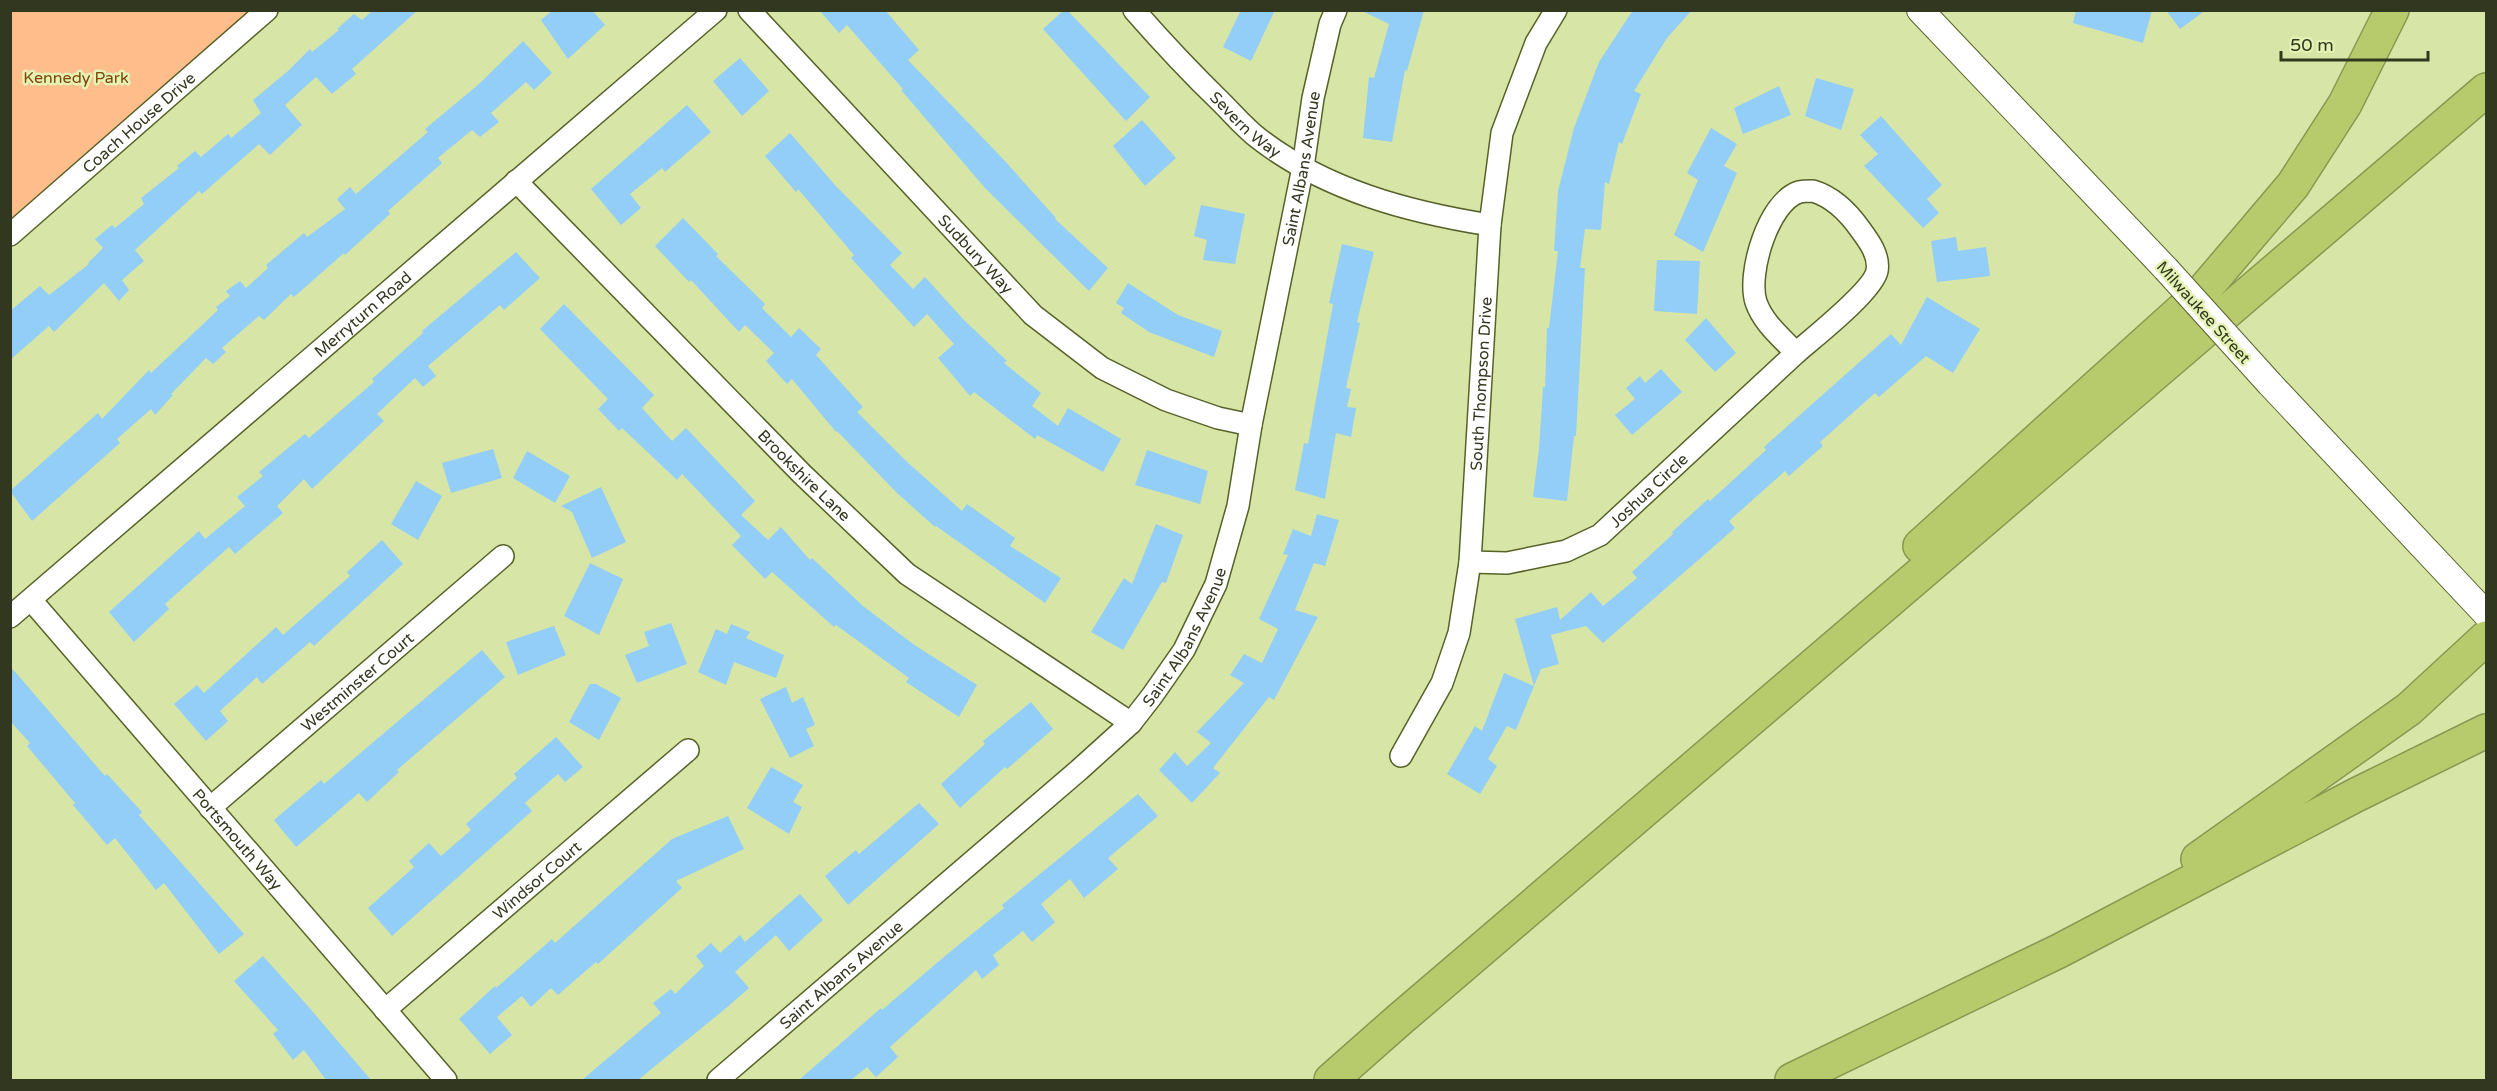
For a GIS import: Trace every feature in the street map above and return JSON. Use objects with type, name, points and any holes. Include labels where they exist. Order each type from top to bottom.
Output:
[{"type":"highway","points":[[1331,1080],[1595,846],[1984,487],[2203,291],[2293,185],[2345,104],[2392,10]]},
{"type":"highway","points":[[1399,1020],[2487,90]]},
{"type":"highway","points":[[2099,930],[2409,709],[2487,638]]},
{"type":"highway","points":[[1792,1080],[2099,930],[2356,795],[2487,731]]},
{"type":"street","name":"Coach House Drive","points":[[10,235],[267,10]]},
{"type":"street","name":"Merryturn Road","points":[[10,617],[716,10]]},
{"type":"street","name":"Sudbury Way","points":[[749,10],[1033,315],[1102,368],[1123,379],[1166,400],[1218,418],[1251,425]]},
{"type":"street","name":"Severn Way","points":[[1134,10],[1181,63],[1257,138],[1303,167],[1370,198],[1436,216],[1490,225]]},
{"type":"street","name":"Saint Albans Avenue","points":[[718,1080],[1131,723],[1184,650],[1216,584],[1238,506],[1251,425],[1303,167],[1312,98],[1330,24],[1336,10]]},
{"type":"street","name":"South Thompson Drive","points":[[1401,756],[1442,683],[1459,633],[1470,562],[1490,225],[1502,133],[1536,43],[1556,10]]},
{"type":"street","name":"Milwaukee Street","points":[[1920,10],[2166,269],[2270,384],[2487,614]]},
{"type":"street","name":"Brookshire Lane","points":[[516,181],[802,474],[907,574],[1131,723]]},
{"type":"street","name":"Joshua Circle","points":[[1470,562],[1507,563],[1566,551],[1600,535],[1867,288],[1877,270],[1876,258],[1871,245],[1857,225],[1836,203],[1813,191],[1800,192],[1780,207],[1766,232],[1753,273],[1752,290],[1757,305],[1767,321],[1796,353]]},
{"type":"street","name":"Westminster Court","points":[[210,808],[502,556]]},
{"type":"street","name":"Portsmouth Way","points":[[31,600],[446,1080]]},
{"type":"street","name":"Windsor Court","points":[[385,1010],[687,750]]},
{"type":"green space","name":"Kennedy Park","points":[[11,11],[252,11],[11,222]]},
{"type":"building","points":[[373,10],[418,10],[352,69],[356,74],[332,94],[316,77],[285,105],[302,125],[270,155],[259,144],[202,194],[199,191],[135,250],[144,261],[122,280],[129,290],[119,301],[104,283],[54,332],[49,326],[10,360],[10,311],[40,286],[49,295],[89,264],[103,248],[95,239],[112,225],[115,228],[144,204],[141,198],[179,168],[177,166],[195,151],[201,157],[228,134],[231,138],[261,113],[253,100],[310,49],[312,52],[339,30],[337,29],[354,14],[362,20]]},
{"type":"building","points":[[592,10],[605,25],[568,59],[541,20],[552,11]]},
{"type":"building","points":[[819,10],[885,10],[919,50],[908,60],[1004,160],[1055,219],[1108,268],[1089,291],[985,188],[847,25],[839,33]]},
{"type":"building","points":[[1064,10],[1067,10],[1150,97],[1126,121],[1043,29]]},
{"type":"building","points":[[1241,10],[1275,10],[1251,61],[1223,47]]},
{"type":"building","points":[[1360,10],[1424,10],[1407,71],[1405,70],[1392,142],[1363,138],[1369,77],[1374,78],[1389,24]]},
{"type":"building","points":[[1633,10],[1692,10],[1667,38],[1634,91],[1641,94],[1622,144],[1619,142],[1609,184],[1605,182],[1601,230],[1585,229],[1580,268],[1585,268],[1576,436],[1574,436],[1567,501],[1533,497],[1543,387],[1545,387],[1547,328],[1549,328],[1558,251],[1554,251],[1558,191],[1574,128],[1599,62]]},
{"type":"building","points":[[2076,10],[2152,10],[2143,43],[2073,23]]},
{"type":"building","points":[[2166,10],[2206,10],[2180,29]]},
{"type":"building","points":[[523,41],[552,73],[534,90],[526,82],[491,113],[499,122],[480,137],[472,130],[438,158],[442,163],[388,211],[390,214],[345,255],[344,253],[294,297],[291,294],[264,320],[259,316],[222,348],[226,352],[213,364],[206,358],[171,394],[173,395],[155,415],[151,409],[117,439],[120,443],[32,521],[10,491],[98,413],[102,419],[149,370],[151,373],[218,310],[216,307],[230,296],[226,291],[240,281],[246,288],[268,268],[266,265],[304,233],[307,237],[345,209],[337,199],[350,187],[356,194],[428,132],[425,129],[479,84]]},
{"type":"building","points":[[740,58],[769,91],[742,116],[713,81]]},
{"type":"building","points":[[1816,78],[1854,89],[1841,130],[1805,116]]},
{"type":"building","points":[[1779,86],[1791,115],[1743,134],[1734,108]]},
{"type":"building","points":[[687,105],[711,132],[665,172],[662,168],[630,194],[641,208],[621,225],[591,189]]},
{"type":"building","points":[[1881,116],[1942,185],[1927,199],[1939,213],[1923,228],[1864,166],[1878,154],[1860,135]]},
{"type":"building","points":[[1142,120],[1176,158],[1145,186],[1113,146]]},
{"type":"building","points":[[1711,128],[1737,144],[1724,166],[1737,173],[1703,252],[1674,235],[1698,180],[1687,173]]},
{"type":"building","points":[[790,133],[835,185],[902,253],[890,265],[913,289],[925,277],[963,319],[1007,361],[1004,363],[1041,393],[1032,406],[1058,426],[1068,408],[1121,439],[1103,472],[1037,435],[1035,439],[974,392],[970,396],[938,358],[954,344],[927,314],[914,327],[851,258],[854,255],[798,189],[796,192],[765,156]]},
{"type":"building","points":[[1201,205],[1245,214],[1235,264],[1203,260],[1207,240],[1194,236]]},
{"type":"building","points":[[683,218],[718,254],[716,256],[765,304],[762,308],[791,337],[799,328],[821,349],[816,355],[863,407],[857,412],[905,460],[962,511],[967,504],[1015,538],[1010,546],[1061,578],[1045,603],[935,527],[897,493],[836,432],[792,379],[787,384],[766,361],[774,353],[745,325],[739,332],[691,280],[689,282],[655,246]]},
{"type":"building","points":[[1956,237],[1958,251],[1986,247],[1990,276],[1937,282],[1931,241]]},
{"type":"building","points":[[1342,244],[1374,252],[1357,322],[1360,323],[1346,388],[1351,389],[1347,407],[1356,408],[1351,437],[1336,433],[1325,499],[1295,490],[1304,443],[1308,444],[1333,304],[1329,303]]},
{"type":"building","points":[[516,252],[540,278],[504,310],[500,305],[428,366],[436,376],[423,387],[415,378],[377,414],[384,421],[312,489],[304,479],[277,506],[283,513],[235,554],[229,547],[165,604],[169,609],[134,642],[109,612],[199,531],[205,539],[245,506],[237,497],[263,476],[259,472],[305,434],[309,438],[374,382],[372,379],[423,333],[422,331]]},
{"type":"building","points":[[1657,260],[1700,261],[1697,314],[1654,311]]},
{"type":"building","points":[[1128,283],[1178,315],[1222,331],[1214,357],[1149,332],[1121,313],[1124,308],[1116,303]]},
{"type":"building","points":[[1927,297],[1980,329],[1953,373],[1926,356],[1879,397],[1875,393],[1820,442],[1823,446],[1789,476],[1785,471],[1729,521],[1735,528],[1603,643],[1586,626],[1551,635],[1559,664],[1541,669],[1534,686],[1515,619],[1557,607],[1560,620],[1591,592],[1603,606],[1637,578],[1632,572],[1673,534],[1672,532],[1708,499],[1710,501],[1766,450],[1764,447],[1891,334],[1901,345]]},
{"type":"building","points":[[564,304],[654,395],[642,408],[672,441],[686,428],[755,501],[741,515],[768,540],[781,527],[810,560],[812,558],[863,606],[913,644],[977,685],[959,717],[906,682],[909,678],[836,625],[834,627],[772,572],[765,579],[732,545],[741,536],[682,474],[677,480],[622,428],[619,431],[598,409],[608,399],[540,329]]},
{"type":"building","points":[[1706,318],[1736,353],[1715,372],[1685,340]]},
{"type":"building","points":[[1661,369],[1682,392],[1632,435],[1615,415],[1635,399],[1626,388],[1640,376],[1645,383]]},
{"type":"building","points":[[493,449],[502,478],[451,493],[442,463]]},
{"type":"building","points":[[1147,450],[1208,471],[1200,504],[1135,485]]},
{"type":"building","points":[[527,451],[570,476],[555,503],[513,478]]},
{"type":"building","points":[[416,481],[442,496],[418,540],[391,524]]},
{"type":"building","points":[[601,487],[626,542],[592,558],[572,512],[561,506]]},
{"type":"building","points":[[1317,514],[1339,520],[1325,566],[1314,563],[1295,610],[1318,617],[1274,700],[1269,697],[1213,768],[1220,773],[1192,803],[1159,770],[1175,752],[1187,766],[1211,743],[1197,732],[1244,683],[1230,675],[1244,654],[1262,663],[1278,629],[1259,619],[1288,555],[1283,554],[1293,529],[1311,536]]},
{"type":"building","points":[[1156,524],[1183,535],[1166,583],[1162,582],[1123,650],[1091,632],[1124,578],[1132,584]]},
{"type":"building","points":[[382,540],[403,564],[314,646],[310,642],[262,684],[257,677],[220,711],[228,721],[206,741],[174,704],[197,685],[204,693],[276,627],[283,635],[350,576],[347,572]]},
{"type":"building","points":[[590,563],[623,579],[599,635],[564,616]]},
{"type":"building","points":[[671,623],[687,664],[637,683],[625,655],[649,646],[644,632]]},
{"type":"building","points":[[731,624],[750,632],[746,638],[784,655],[776,678],[734,662],[726,685],[698,672],[716,629],[727,634]]},
{"type":"building","points":[[554,626],[566,655],[518,675],[506,642]]},
{"type":"building","points":[[482,650],[505,677],[397,770],[399,772],[367,802],[359,793],[296,847],[274,820],[321,780],[324,784]]},
{"type":"building","points":[[10,666],[105,776],[107,774],[142,812],[139,815],[244,934],[219,954],[164,883],[156,890],[115,838],[107,845],[27,746],[30,743],[10,721]]},
{"type":"building","points":[[1504,673],[1534,686],[1516,730],[1507,726],[1488,759],[1497,766],[1480,794],[1447,774],[1475,726],[1482,731]]},
{"type":"building","points":[[590,684],[596,684],[621,698],[599,740],[569,722]]},
{"type":"building","points":[[786,687],[792,703],[803,697],[815,725],[806,729],[814,746],[790,758],[760,699]]},
{"type":"building","points":[[1031,702],[1053,729],[1007,769],[1005,767],[960,808],[941,784],[985,744],[983,741]]},
{"type":"building","points":[[556,737],[583,767],[565,782],[558,774],[525,803],[532,811],[392,936],[368,908],[414,867],[409,861],[429,843],[441,856],[471,830],[466,824],[517,778],[514,774]]},
{"type":"building","points":[[771,767],[803,785],[793,802],[802,807],[789,834],[747,808]]},
{"type":"building","points":[[1138,794],[1158,816],[1108,858],[1118,869],[1084,898],[1070,879],[1041,904],[1055,922],[1032,942],[1023,931],[993,955],[999,965],[982,979],[976,970],[890,1047],[898,1057],[876,1077],[867,1067],[851,1080],[799,1080],[881,1008],[882,1010],[1004,908],[1002,905]]},
{"type":"building","points":[[919,803],[939,824],[848,905],[825,876],[856,850],[859,854]]},
{"type":"building","points":[[728,816],[744,849],[676,881],[682,888],[598,964],[596,962],[558,995],[551,988],[531,1007],[522,996],[497,1017],[512,1035],[490,1054],[459,1019],[552,939],[555,943],[672,839]]},
{"type":"building","points":[[800,894],[823,920],[789,951],[776,935],[735,972],[749,988],[725,1009],[638,1080],[582,1080],[661,1013],[653,1003],[671,989],[675,994],[704,966],[696,956],[711,943],[720,953],[740,935],[745,942]]},
{"type":"building","points":[[263,956],[371,1080],[326,1080],[304,1050],[293,1060],[273,1034],[278,1030],[234,981]]}]
